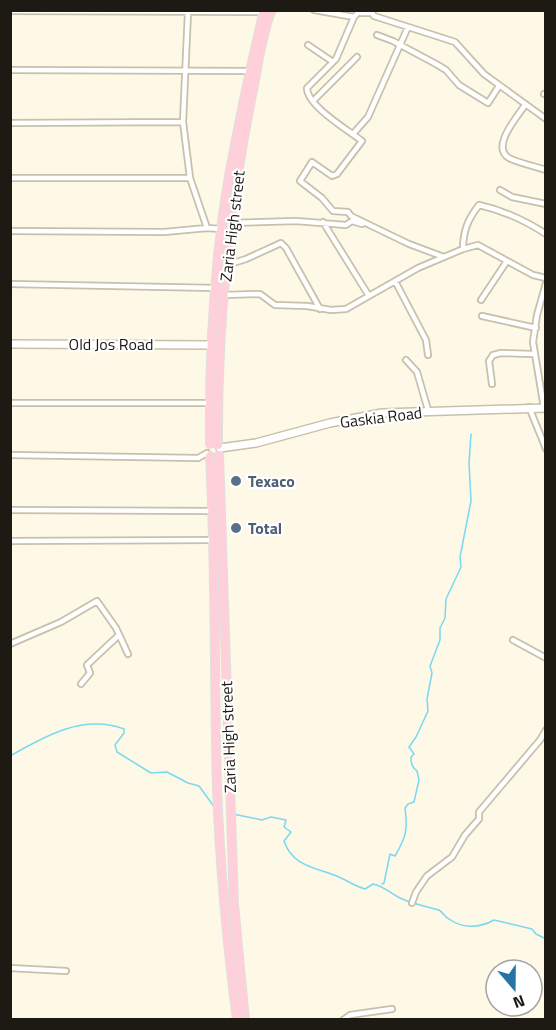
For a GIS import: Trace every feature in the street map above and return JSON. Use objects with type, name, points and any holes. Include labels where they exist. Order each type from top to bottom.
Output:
[{"type":"main road","name":"Zaria High street","points":[[246,1020],[238,957],[232,838],[217,448],[218,375],[236,179],[266,11]]},
{"type":"main road","name":"Zaria High street","points":[[217,448],[209,404],[216,288],[229,176],[254,71]]},
{"type":"main road","name":"Old Jos Road","points":[[10,344],[212,345]]},
{"type":"main road","name":"Gaskia Road","points":[[217,448],[256,443],[360,417],[428,410],[545,408]]},
{"type":"main road","points":[[207,448],[217,448],[213,458],[208,455],[207,448]]},
{"type":"main road","name":"Zaria High street","points":[[208,455],[213,511],[220,839],[224,907],[237,1020]]},
{"type":"street","points":[[314,10],[354,17]]},
{"type":"street","points":[[10,11],[266,11]]},
{"type":"street","points":[[444,257],[374,227],[351,216],[348,212],[333,211],[322,198],[300,181],[312,162],[332,176],[337,174],[362,141],[330,118],[307,93],[307,88],[341,51],[354,17],[360,11],[361,13],[375,13],[408,27],[455,42],[484,74],[546,119]]},
{"type":"street","points":[[188,12],[183,122],[190,178],[207,228]]},
{"type":"street","points":[[353,134],[368,117],[408,27]]},
{"type":"street","points":[[377,35],[446,70],[459,85],[488,103],[499,86]]},
{"type":"street","points":[[308,45],[333,62]]},
{"type":"street","points":[[313,101],[357,57]]},
{"type":"street","points":[[10,70],[254,71]]},
{"type":"street","points":[[525,105],[504,138],[501,144],[502,150],[509,158],[546,170]]},
{"type":"street","points":[[10,123],[183,122]]},
{"type":"street","points":[[10,178],[190,178]]},
{"type":"street","points":[[500,190],[512,197],[546,204]]},
{"type":"street","points":[[463,249],[466,224],[479,205],[511,215],[546,234]]},
{"type":"street","points":[[231,224],[323,222],[346,225],[352,221],[374,227]]},
{"type":"street","points":[[323,222],[369,296]]},
{"type":"street","points":[[10,231],[164,232],[222,229]]},
{"type":"street","points":[[227,265],[281,243],[320,309]]},
{"type":"street","points":[[224,295],[260,294],[272,305],[346,309],[418,268],[478,245],[533,275],[546,278]]},
{"type":"street","points":[[481,300],[507,261]]},
{"type":"street","points":[[395,281],[426,340],[428,355]]},
{"type":"street","points":[[545,408],[533,342],[537,315],[546,283]]},
{"type":"street","points":[[10,284],[216,288]]},
{"type":"street","points":[[537,315],[546,318]]},
{"type":"street","points":[[482,316],[536,328]]},
{"type":"street","points":[[492,384],[489,361],[493,355],[501,352],[534,354]]},
{"type":"street","points":[[406,360],[417,372],[428,410]]},
{"type":"street","points":[[10,403],[209,404]]},
{"type":"street","points":[[530,407],[546,448]]},
{"type":"street","points":[[10,455],[198,458],[208,455]]},
{"type":"street","points":[[10,510],[213,511]]},
{"type":"street","points":[[10,541],[213,540]]},
{"type":"street","points":[[10,644],[61,622],[97,601],[119,634],[128,654]]},
{"type":"street","points":[[81,684],[90,673],[87,665],[119,634]]},
{"type":"street","points":[[513,640],[546,658]]},
{"type":"street","points":[[412,903],[416,892],[427,876],[452,857],[478,819],[478,812],[546,730]]},
{"type":"street","points":[[10,968],[66,971]]},
{"type":"street","points":[[343,1020],[350,1015],[392,1009]]},
{"type":"waterway","points":[[382,884],[390,854],[395,856],[404,838],[405,808],[414,802],[419,780],[412,763],[411,757],[414,754],[409,747],[428,711],[427,699],[432,673],[430,666],[440,640],[446,599],[461,567],[460,557],[471,501],[469,463],[471,434]]},
{"type":"waterway","points":[[10,756],[65,729],[94,724],[109,725],[124,729],[124,733],[115,745],[117,752],[151,773],[167,772],[199,786],[215,808]]},
{"type":"waterway","points":[[233,814],[262,820],[271,817],[286,820],[284,827],[291,832],[284,841],[292,855],[304,864],[361,888],[377,885],[398,897],[439,910],[447,918],[466,926],[483,925],[494,920],[532,929],[546,939]]},
{"type":"place","name":"Texaco","points":[[236,481]]},
{"type":"place","name":"Total","points":[[236,528]]}]
